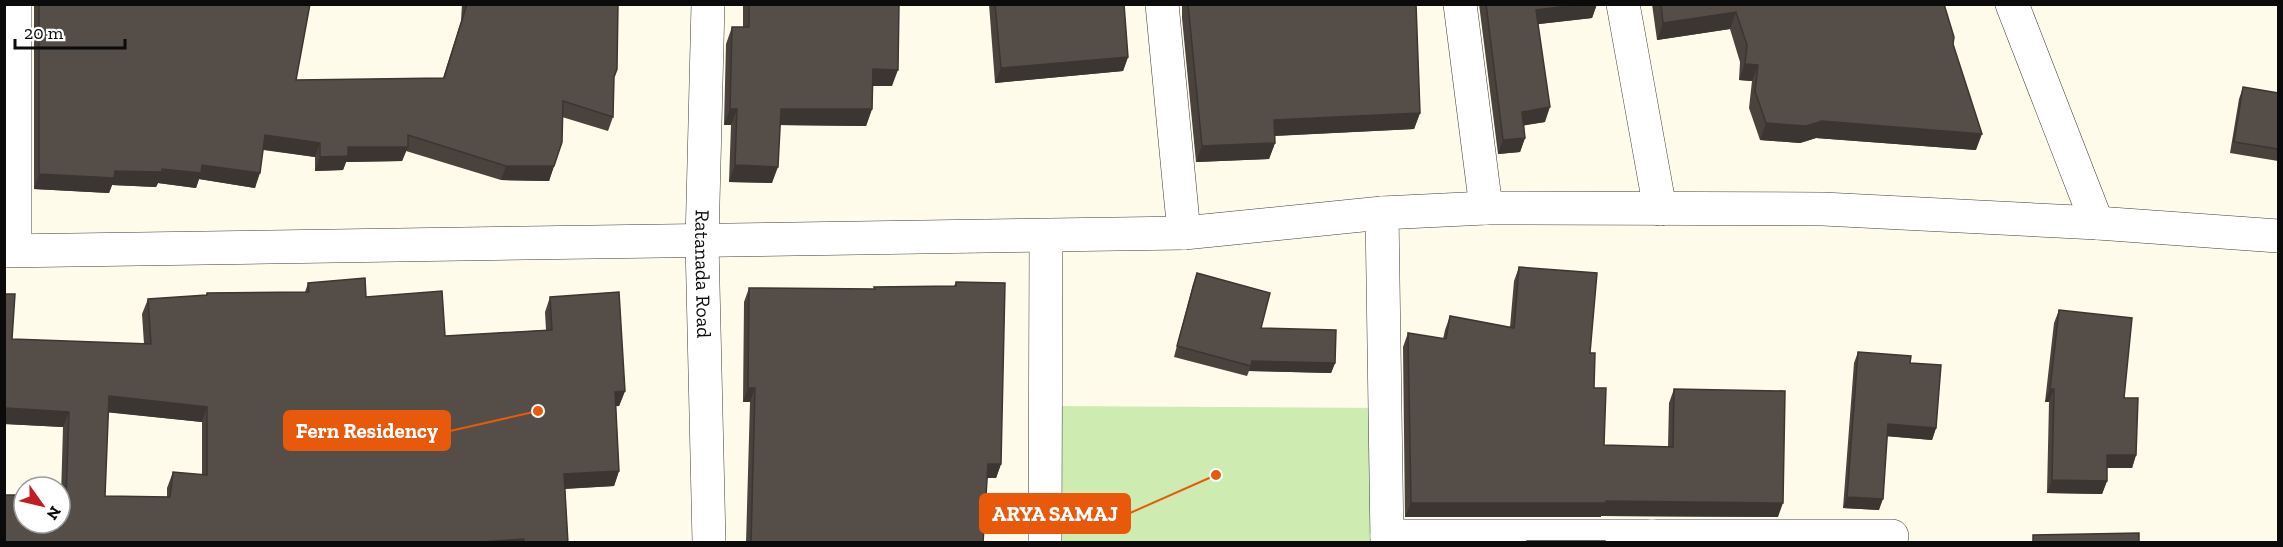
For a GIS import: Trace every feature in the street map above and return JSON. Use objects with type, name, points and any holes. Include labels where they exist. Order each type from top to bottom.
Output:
[{"type":"street","points":[[15,4],[10,250],[702,242],[1184,233],[1382,213],[1486,208],[1823,209],[2097,223],[2278,236]]},
{"type":"street","name":"Ratanada Road","points":[[708,4],[702,242],[709,543]]},
{"type":"street","points":[[1162,4],[1184,233]]},
{"type":"street","points":[[1460,4],[1486,208]]},
{"type":"street","points":[[1623,4],[1660,209]]},
{"type":"street","points":[[2012,4],[2097,223]]},
{"type":"street","points":[[1382,213],[1387,539],[1892,536]]},
{"type":"street","points":[[1045,543],[1046,236]]},
{"type":"green space","points":[[1045,406],[1385,408],[1386,542],[1047,542]]},
{"type":"building","points":[[39,4],[310,4],[296,80],[444,78],[467,4],[618,4],[617,69],[614,77],[613,117],[563,101],[562,142],[554,166],[506,166],[408,135],[408,147],[348,147],[348,156],[320,157],[320,143],[265,135],[260,173],[202,165],[201,173],[162,169],[162,172],[115,171],[114,178],[39,174]]},
{"type":"building","points":[[749,4],[899,4],[898,70],[873,69],[872,109],[781,109],[778,167],[735,165],[737,109],[730,109],[732,27],[749,27]]},
{"type":"building","points":[[995,4],[1124,4],[1128,57],[1001,68]]},
{"type":"building","points":[[1188,4],[1416,4],[1420,113],[1274,120],[1275,143],[1202,146]]},
{"type":"building","points":[[1486,4],[1585,4],[1536,10],[1550,107],[1522,112],[1525,138],[1503,140]]},
{"type":"building","points":[[1661,4],[1944,4],[1954,37],[1953,44],[1982,134],[1822,121],[1806,126],[1766,123],[1755,91],[1758,65],[1745,64],[1747,45],[1736,12],[1663,23]]},
{"type":"building","points":[[2243,87],[2278,93],[2278,149],[2234,142]]},
{"type":"building","points":[[1519,267],[1597,273],[1590,353],[1595,353],[1594,388],[1606,388],[1604,445],[1673,447],[1674,389],[1785,391],[1783,503],[1606,501],[1606,503],[1411,503],[1408,333],[1446,339],[1450,316],[1514,328]]},
{"type":"building","points":[[1197,273],[1270,293],[1261,328],[1336,330],[1335,363],[1252,361],[1251,366],[1177,346]]},
{"type":"building","points":[[365,278],[366,297],[442,291],[445,336],[552,330],[550,297],[619,292],[625,391],[615,392],[619,471],[564,474],[568,543],[524,543],[524,539],[467,543],[4,543],[4,495],[12,495],[12,535],[72,535],[72,475],[67,475],[69,412],[7,408],[4,439],[4,294],[15,294],[12,339],[151,344],[148,299],[207,295],[207,293],[309,292],[308,283]],"holes":[[[109,396],[207,407],[207,475],[173,472],[170,497],[105,496]]]},
{"type":"building","points":[[956,282],[1005,283],[1001,464],[988,464],[983,543],[751,543],[755,388],[748,388],[749,288],[875,289],[874,287],[956,286]]},
{"type":"building","points":[[2059,310],[2132,318],[2124,398],[2138,398],[2136,455],[2107,455],[2107,481],[2052,480],[2054,389],[2050,389]]},
{"type":"building","points":[[1858,352],[1911,356],[1910,363],[1941,365],[1936,428],[1888,424],[1883,499],[1847,497]]},
{"type":"building","points":[[2139,533],[2139,543],[2033,543],[2033,535]]},
{"type":"building","points":[[1527,541],[1605,541],[1605,543],[1527,543]]},
{"type":"place","name":"Fern Residency","points":[[538,411]]},
{"type":"place","name":"ARYA SAMAJ","points":[[1216,475]]}]
